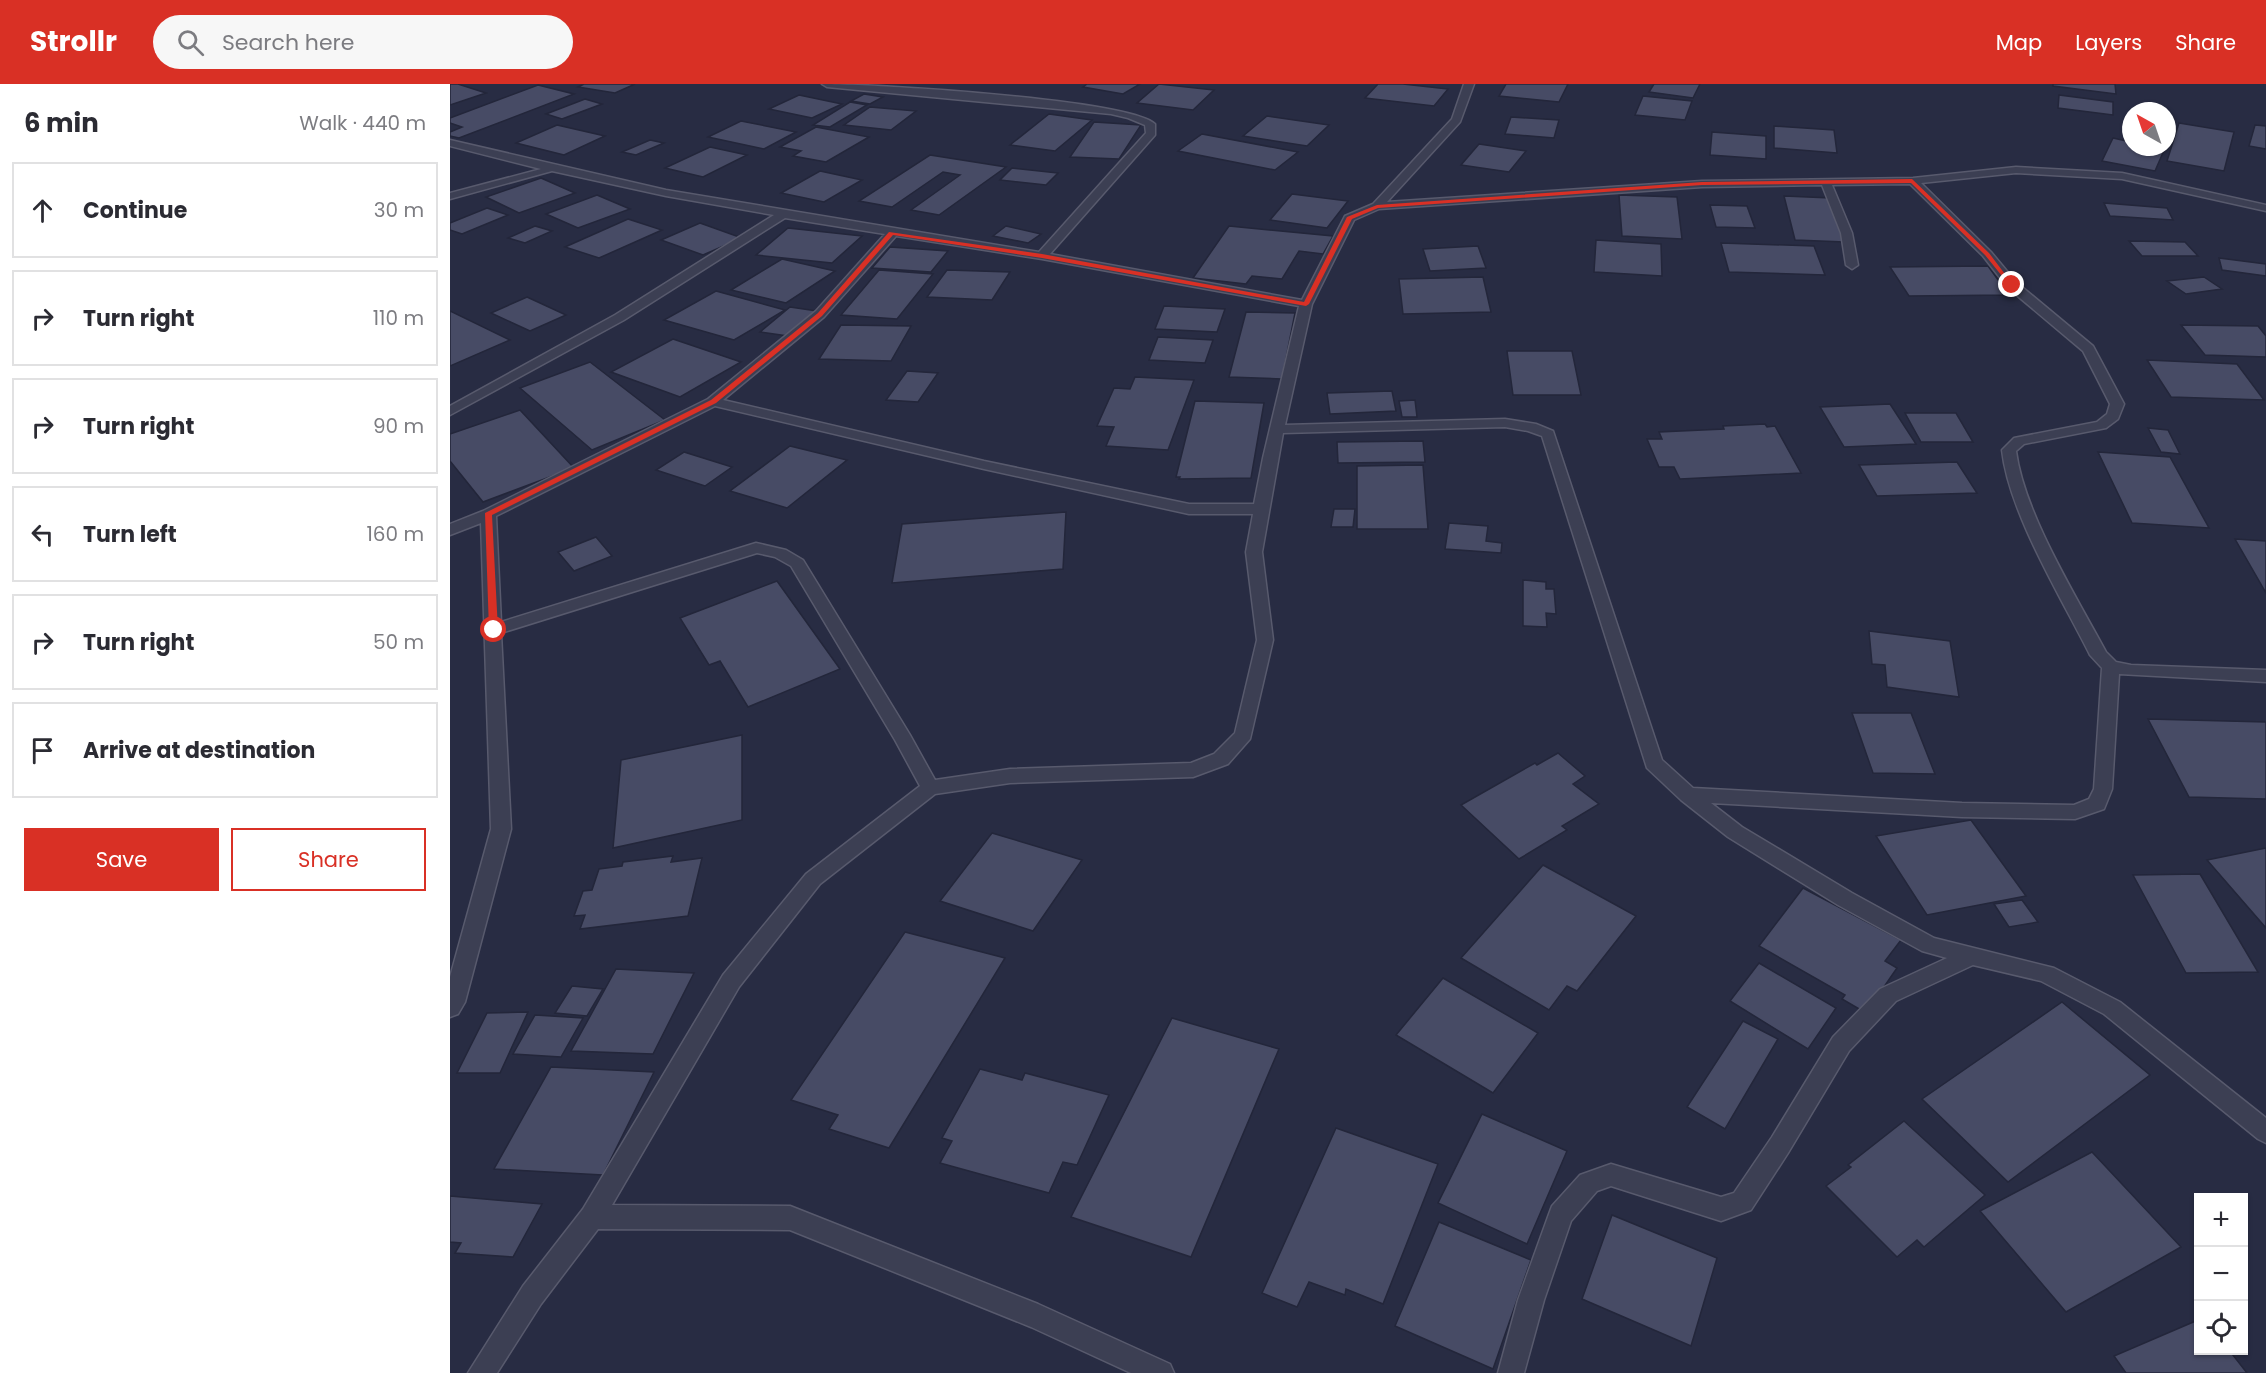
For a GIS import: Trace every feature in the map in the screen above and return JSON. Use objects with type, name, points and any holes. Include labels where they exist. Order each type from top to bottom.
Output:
[{"type":"street","points":[[827,84],[1101,111],[1142,119],[1150,124],[1152,133],[1042,256]]},
{"type":"street","points":[[1377,206],[1457,120],[1469,84]]},
{"type":"street","points":[[450,143],[549,169],[694,198],[748,204],[783,214],[1042,256],[1306,304]]},
{"type":"street","points":[[450,196],[549,169]]},
{"type":"street","points":[[481,1373],[531,1295],[592,1217],[731,981],[813,879],[930,788],[1010,776],[1192,770],[1221,759],[1244,735],[1265,640],[1254,552],[1270,458],[1306,304],[1349,218],[1377,206],[1691,184],[1912,181],[2016,170],[2122,176],[2266,208]]},
{"type":"street","points":[[1825,181],[1849,236],[1852,247],[1852,266]]},
{"type":"street","points":[[1912,181],[1987,254],[2012,285],[2038,310],[2088,349],[2117,404],[2113,416],[2101,425],[2019,441],[2009,450],[2008,461],[2030,516],[2099,655],[2111,667],[2131,671],[2266,676]]},
{"type":"street","points":[[450,411],[557,353],[713,262],[783,214]]},
{"type":"street","points":[[450,530],[488,514],[713,402],[820,314],[892,233]]},
{"type":"street","points":[[713,402],[984,465],[1189,509],[1261,509]]},
{"type":"street","points":[[1278,429],[1504,423],[1531,427],[1548,434],[1654,763],[1688,795],[1735,832],[1845,900],[1929,945],[1969,957],[2046,974],[2112,1008],[2266,1132]]},
{"type":"street","points":[[451,1004],[501,829],[488,514]]},
{"type":"street","points":[[494,630],[756,548],[780,553],[797,562],[904,739],[930,788]]},
{"type":"street","points":[[1688,795],[1962,810],[2075,812],[2097,804],[2103,789],[2111,667]]},
{"type":"street","points":[[1511,1373],[1531,1300],[1561,1214],[1589,1183],[1611,1175],[1721,1209],[1742,1202],[1780,1145],[1841,1044],[1888,995],[1969,957]]},
{"type":"street","points":[[592,1217],[790,1218],[1038,1317],[1161,1373]]},
{"type":"building","points":[[450,84],[458,84],[486,93],[450,105]]},
{"type":"building","points":[[584,84],[635,84],[615,93],[578,87]]},
{"type":"building","points":[[1087,84],[1140,84],[1123,94],[1083,87]]},
{"type":"building","points":[[1159,84],[1214,90],[1193,110],[1137,103]]},
{"type":"building","points":[[1378,84],[1448,89],[1434,106],[1365,98]]},
{"type":"building","points":[[1506,84],[1568,84],[1559,102],[1499,96]]},
{"type":"building","points":[[1654,84],[1700,84],[1693,98],[1649,92]]},
{"type":"building","points":[[2053,84],[2115,84],[2116,94],[2053,86]]},
{"type":"building","points":[[538,85],[574,94],[459,138],[450,136],[450,132],[462,127],[450,123],[450,118]]},
{"type":"building","points":[[864,94],[883,97],[870,104],[851,101]]},
{"type":"building","points":[[799,95],[842,104],[812,118],[769,109]]},
{"type":"building","points":[[2059,95],[2113,102],[2113,115],[2058,108]]},
{"type":"building","points":[[1643,96],[1692,101],[1685,120],[1635,115]]},
{"type":"building","points":[[585,99],[602,104],[562,119],[546,114]]},
{"type":"building","points":[[850,102],[867,105],[830,127],[813,125]]},
{"type":"building","points":[[870,107],[916,111],[891,130],[844,125]]},
{"type":"building","points":[[1049,114],[1092,120],[1055,151],[1010,145]]},
{"type":"building","points":[[1267,116],[1329,125],[1307,146],[1243,136]]},
{"type":"building","points":[[1511,117],[1559,120],[1554,138],[1505,134]]},
{"type":"building","points":[[741,121],[796,132],[764,149],[708,137]]},
{"type":"building","points":[[1094,122],[1141,125],[1119,159],[1070,157]]},
{"type":"building","points":[[2179,123],[2234,132],[2224,171],[2167,161],[2169,156],[2176,156],[2176,132]]},
{"type":"building","points":[[557,125],[605,136],[564,155],[516,143]]},
{"type":"building","points":[[2255,125],[2266,126],[2266,149],[2249,146]]},
{"type":"building","points":[[1774,126],[1834,130],[1837,153],[1774,148]]},
{"type":"building","points":[[816,127],[869,137],[826,162],[793,156],[801,151],[780,147]]},
{"type":"building","points":[[1712,132],[1766,136],[1766,159],[1710,155]]},
{"type":"building","points":[[1202,134],[1298,152],[1275,170],[1178,151]]},
{"type":"building","points":[[2113,138],[2122,140],[2122,156],[2162,156],[2155,171],[2102,161]]},
{"type":"building","points":[[650,140],[664,143],[636,155],[622,152]]},
{"type":"building","points":[[1479,144],[1526,151],[1509,172],[1461,165]]},
{"type":"building","points":[[710,147],[747,155],[703,177],[665,168]]},
{"type":"building","points":[[930,155],[1006,167],[939,215],[911,210],[960,175],[943,172],[892,207],[859,201]]},
{"type":"building","points":[[1012,168],[1058,173],[1046,185],[1000,180]]},
{"type":"building","points":[[820,171],[862,180],[824,202],[781,193]]},
{"type":"building","points":[[541,178],[575,193],[519,213],[486,197]]},
{"type":"building","points":[[1292,194],[1348,201],[1327,228],[1270,220]]},
{"type":"building","points":[[597,195],[630,209],[578,228],[546,214]]},
{"type":"building","points":[[1619,195],[1677,197],[1682,239],[1622,236]]},
{"type":"building","points":[[1784,196],[1831,198],[1845,242],[1795,240]]},
{"type":"building","points":[[2104,203],[2167,208],[2173,220],[2110,216]]},
{"type":"building","points":[[1710,205],[1747,206],[1755,228],[1716,227]]},
{"type":"building","points":[[487,208],[508,215],[462,234],[450,230],[450,223]]},
{"type":"building","points":[[628,219],[662,230],[599,258],[565,247]]},
{"type":"building","points":[[700,223],[742,238],[703,255],[661,240]]},
{"type":"building","points":[[535,226],[552,231],[525,243],[508,238]]},
{"type":"building","points":[[1006,226],[1041,234],[1028,243],[993,236]]},
{"type":"building","points":[[1229,226],[1333,236],[1323,254],[1299,251],[1282,279],[1252,276],[1246,284],[1193,278]]},
{"type":"building","points":[[788,228],[862,236],[832,263],[756,255]]},
{"type":"building","points":[[1596,240],[1661,244],[1662,276],[1594,272]]},
{"type":"building","points":[[2129,241],[2185,242],[2198,256],[2142,256]]},
{"type":"building","points":[[1721,243],[1814,246],[1825,275],[1729,272]]},
{"type":"building","points":[[1478,246],[1486,268],[1430,271],[1423,249]]},
{"type":"building","points":[[890,247],[948,251],[931,272],[872,268]]},
{"type":"building","points":[[2219,258],[2266,264],[2266,276],[2222,270]]},
{"type":"building","points":[[782,259],[835,271],[786,303],[731,290]]},
{"type":"building","points":[[1988,266],[2009,295],[1909,296],[1890,267]]},
{"type":"building","points":[[879,270],[933,274],[897,319],[841,315]]},
{"type":"building","points":[[947,270],[1010,272],[992,300],[927,297]]},
{"type":"building","points":[[1483,277],[1491,312],[1403,314],[1399,279]]},
{"type":"building","points":[[2204,277],[2222,289],[2186,294],[2167,281]]},
{"type":"building","points":[[716,291],[785,310],[734,340],[664,320]]},
{"type":"building","points":[[527,297],[566,315],[530,331],[491,313]]},
{"type":"building","points":[[1164,306],[1225,309],[1217,332],[1155,329]]},
{"type":"building","points":[[790,307],[817,311],[788,336],[760,332]]},
{"type":"building","points":[[450,311],[510,340],[450,366]]},
{"type":"building","points":[[1246,312],[1295,313],[1282,379],[1229,377]]},
{"type":"building","points":[[841,325],[911,326],[891,361],[819,359]]},
{"type":"building","points":[[2181,325],[2258,326],[2266,336],[2266,357],[2205,355]]},
{"type":"building","points":[[1158,337],[1213,340],[1205,363],[1149,360]]},
{"type":"building","points":[[673,339],[741,362],[680,397],[611,372]]},
{"type":"building","points":[[1507,351],[1572,351],[1581,395],[1513,395]]},
{"type":"building","points":[[2147,360],[2237,364],[2264,400],[2171,397]]},
{"type":"building","points":[[590,362],[665,420],[592,450],[520,388]]},
{"type":"building","points":[[907,371],[938,373],[918,402],[886,400]]},
{"type":"building","points":[[1135,377],[1194,380],[1168,450],[1106,446],[1114,427],[1097,426],[1114,388],[1130,389]]},
{"type":"building","points":[[1392,391],[1396,411],[1330,414],[1327,393]]},
{"type":"building","points":[[1415,400],[1417,417],[1402,417],[1399,401]]},
{"type":"building","points":[[1195,401],[1264,403],[1251,478],[1179,479],[1180,477],[1176,477]]},
{"type":"building","points":[[1890,404],[1916,444],[1844,447],[1820,407]]},
{"type":"building","points":[[520,410],[574,468],[483,502],[450,461],[450,434]]},
{"type":"building","points":[[1905,413],[1956,413],[1973,442],[1921,442]]},
{"type":"building","points":[[1765,424],[1767,427],[1775,426],[1801,473],[1680,479],[1674,467],[1659,467],[1647,439],[1662,439],[1659,432],[1724,429],[1723,426]]},
{"type":"building","points":[[2148,428],[2168,430],[2180,454],[2161,452]]},
{"type":"building","points":[[1423,441],[1425,462],[1338,463],[1337,442]]},
{"type":"building","points":[[790,446],[847,460],[787,508],[730,491]]},
{"type":"building","points":[[684,452],[732,467],[705,486],[656,470]]},
{"type":"building","points":[[2098,452],[2170,457],[2209,528],[2132,523]]},
{"type":"building","points":[[1957,462],[1977,493],[1877,496],[1859,465]]},
{"type":"building","points":[[1423,465],[1428,529],[1357,529],[1357,466]]},
{"type":"building","points":[[1334,509],[1355,509],[1353,527],[1331,527]]},
{"type":"building","points":[[1066,512],[1063,569],[892,583],[902,524]]},
{"type":"building","points":[[1449,523],[1488,526],[1486,541],[1502,543],[1501,553],[1445,549]]},
{"type":"building","points":[[596,537],[612,556],[574,571],[558,552]]},
{"type":"building","points":[[2235,539],[2266,541],[2266,593]]},
{"type":"building","points":[[1523,580],[1546,582],[1546,589],[1554,589],[1556,614],[1546,613],[1547,627],[1523,626]]},
{"type":"building","points":[[777,581],[840,669],[748,707],[720,661],[709,665],[680,618]]},
{"type":"building","points":[[1869,631],[1950,641],[1959,697],[1887,687],[1885,665],[1872,664]]},
{"type":"building","points":[[1852,713],[1911,713],[1935,774],[1873,773]]},
{"type":"building","points":[[2148,719],[2266,722],[2266,799],[2189,797]]},
{"type":"building","points":[[742,735],[742,820],[613,848],[621,760]]},
{"type":"building","points":[[1558,753],[1585,776],[1573,784],[1599,804],[1562,826],[1567,830],[1519,859],[1461,805],[1535,763],[1537,765]]},
{"type":"building","points":[[1971,820],[2026,896],[1927,915],[1876,836]]},
{"type":"building","points":[[992,833],[1082,860],[1033,931],[940,901]]},
{"type":"building","points":[[2266,848],[2266,928],[2207,860]]},
{"type":"building","points":[[673,856],[671,862],[702,858],[688,916],[580,929],[585,915],[574,916],[583,891],[592,890],[599,869],[622,866],[623,862]]},
{"type":"building","points":[[1543,865],[1636,916],[1577,991],[1567,986],[1549,1010],[1461,958]]},
{"type":"building","points":[[2200,874],[2258,972],[2186,973],[2133,875]]},
{"type":"building","points":[[1803,888],[1901,940],[1885,961],[1897,968],[1866,1013],[1842,999],[1845,995],[1759,946]]},
{"type":"building","points":[[2022,900],[2038,922],[2009,927],[1994,904]]},
{"type":"building","points":[[905,932],[1005,958],[889,1148],[829,1129],[838,1115],[791,1100]]},
{"type":"building","points":[[1759,963],[1836,1008],[1808,1049],[1730,1001]]},
{"type":"building","points":[[616,969],[694,973],[653,1054],[571,1051]]},
{"type":"building","points":[[1443,978],[1538,1033],[1493,1093],[1396,1035]]},
{"type":"building","points":[[572,986],[603,989],[587,1016],[555,1013]]},
{"type":"building","points":[[2062,1002],[2150,1075],[2008,1182],[1922,1099]]},
{"type":"building","points":[[528,1012],[500,1073],[457,1073],[487,1013]]},
{"type":"building","points":[[535,1015],[583,1018],[561,1057],[513,1054]]},
{"type":"building","points":[[1172,1018],[1279,1049],[1191,1257],[1071,1217]]},
{"type":"building","points":[[1743,1021],[1778,1039],[1725,1129],[1687,1107]]},
{"type":"building","points":[[551,1067],[654,1072],[603,1175],[494,1169]]},
{"type":"building","points":[[980,1069],[1022,1080],[1025,1073],[1109,1095],[1077,1165],[1063,1162],[1049,1193],[940,1163],[952,1141],[942,1138]]},
{"type":"building","points":[[1482,1114],[1567,1151],[1527,1244],[1438,1203]]},
{"type":"building","points":[[1904,1121],[1985,1195],[1924,1247],[1917,1240],[1897,1257],[1826,1186],[1851,1167],[1848,1165]]},
{"type":"building","points":[[1336,1128],[1438,1164],[1383,1304],[1346,1289],[1345,1295],[1309,1282],[1297,1307],[1262,1293]]},
{"type":"building","points":[[2092,1152],[2181,1247],[2066,1312],[1980,1211]]},
{"type":"building","points":[[450,1196],[542,1204],[513,1257],[455,1253],[461,1243],[450,1242]]},
{"type":"building","points":[[1612,1215],[1717,1258],[1691,1346],[1582,1299]]},
{"type":"building","points":[[1439,1222],[1531,1260],[1493,1369],[1395,1326]]},
{"type":"building","points":[[2194,1322],[2194,1355],[2233,1355],[2247,1373],[2126,1373],[2114,1356]]},
{"type":"route","points":[[494,630],[488,514],[713,402],[820,314],[892,233],[1042,256],[1306,304],[1349,218],[1377,206],[1702,184],[1912,181],[1987,254],[2012,285]]}]
